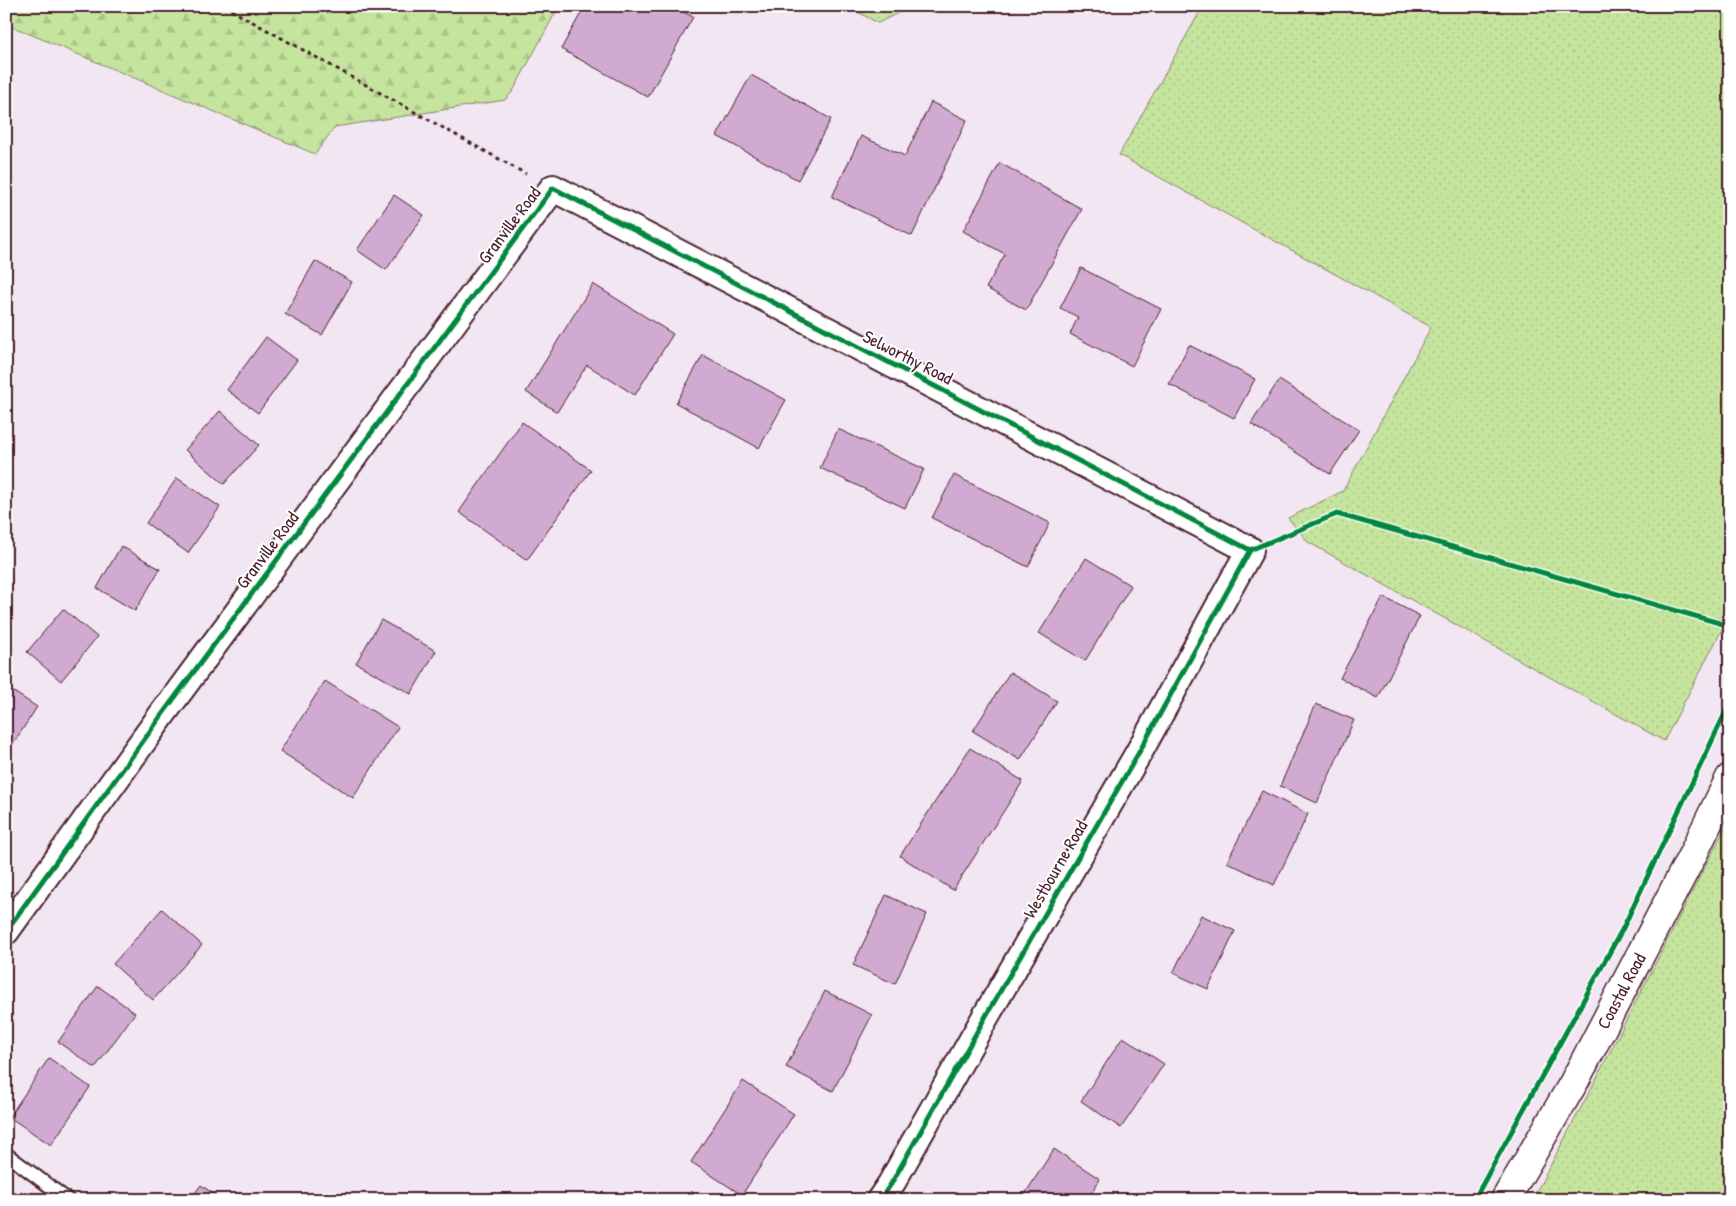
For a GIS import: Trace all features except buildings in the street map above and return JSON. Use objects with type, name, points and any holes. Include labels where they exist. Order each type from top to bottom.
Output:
[{"type":"street","name":"Selworthy Road","points":[[553,188],[1250,550]]},
{"type":"street","name":"Granville Road","points":[[6,931],[164,712],[553,188]]},
{"type":"street","name":"Westbourne Road","points":[[880,1200],[891,1184],[982,1022],[1138,754],[1250,550]]},
{"type":"street","name":"Coastal Road","points":[[1504,1200],[1574,1082],[1693,854],[1730,778]]},
{"type":"lane","points":[[6,1154],[68,1200]]},
{"type":"path","points":[[224,6],[553,188]]},
{"type":"green space","points":[[6,6],[559,6],[513,91],[505,100],[335,127],[315,154],[6,24]]},
{"type":"green space","points":[[847,6],[912,6],[878,23]]},
{"type":"green space","points":[[1203,6],[1730,6],[1730,614],[1664,741],[1308,542],[1288,518],[1343,491],[1431,327],[1119,155]]},
{"type":"green space","points":[[1730,818],[1730,1200],[1532,1200],[1592,1087]]},
{"type":"cycle path","points":[[6,931],[164,712],[553,188],[1250,550]]},
{"type":"cycle path","points":[[1250,550],[1337,514],[1730,626]]},
{"type":"cycle path","points":[[880,1200],[891,1184],[1138,754],[1250,550]]},
{"type":"cycle path","points":[[1474,1200],[1623,928],[1730,703]]}]
